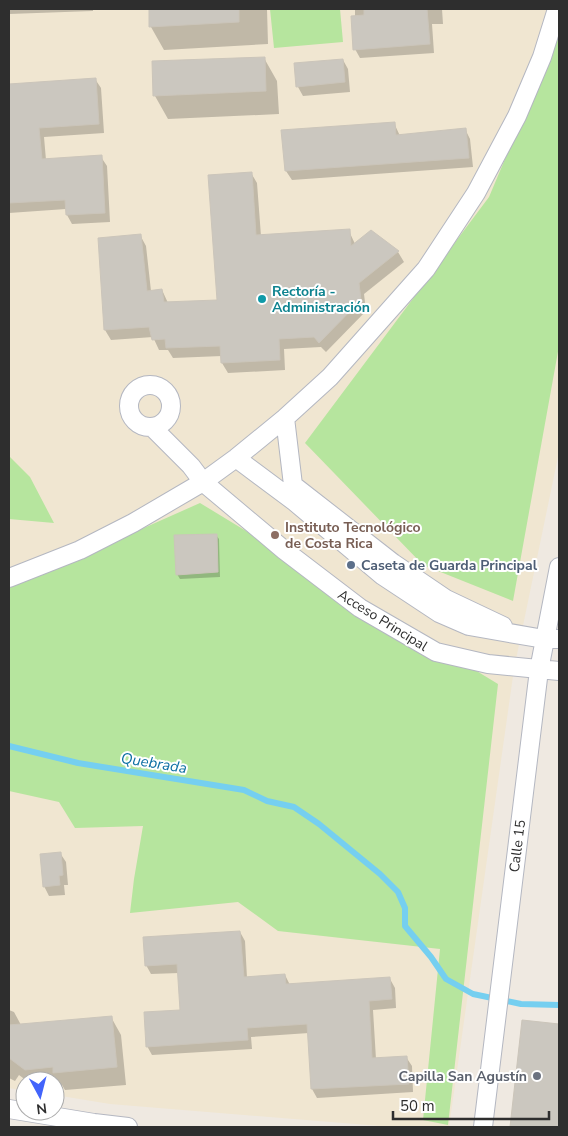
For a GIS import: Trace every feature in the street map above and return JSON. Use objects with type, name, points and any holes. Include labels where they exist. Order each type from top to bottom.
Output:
[{"type":"street","points":[[9,578],[80,550],[133,523],[203,482],[286,418],[330,377],[426,269],[476,193],[517,116],[542,56],[558,9]]},
{"type":"street","points":[[286,418],[293,485],[393,563],[446,599],[519,634]]},
{"type":"street","name":"Acceso Principal","points":[[152,427],[191,466],[203,482],[284,550],[353,603],[436,652],[488,664],[559,671]]},
{"type":"street","points":[[236,458],[295,502],[383,576],[439,613],[469,626],[552,639]]},
{"type":"street","name":"Calle 15","points":[[483,1127],[539,670],[552,639],[559,567]]},
{"type":"street","points":[[9,1109],[128,1127]]},
{"type":"shaded area","name":"Instituto Tecnológico de Costa Rica","points":[[9,9],[559,9],[559,452],[514,669],[449,1127],[392,1127],[110,1104],[65,1097],[65,1071],[15,1071],[15,1089],[9,1088]]},
{"type":"green space","points":[[270,9],[340,9],[343,42],[274,48]]},
{"type":"green space","points":[[559,31],[559,346],[513,601],[423,565],[305,443],[489,197]]},
{"type":"green space","points":[[9,456],[30,477],[54,523],[9,519]]},
{"type":"green space","points":[[200,503],[498,684],[448,1125],[423,1120],[440,949],[278,931],[238,902],[130,913],[143,826],[75,828],[59,802],[9,791],[9,588]]},
{"type":"building","points":[[149,9],[239,9],[239,22],[149,27]]},
{"type":"building","points":[[364,9],[427,9],[430,44],[353,50],[351,16],[364,15]]},
{"type":"building","points":[[265,57],[266,91],[153,96],[152,61]]},
{"type":"building","points":[[343,59],[345,82],[296,87],[294,63]]},
{"type":"building","points":[[96,78],[99,124],[39,128],[42,159],[102,155],[105,213],[66,215],[65,200],[9,203],[9,84]]},
{"type":"building","points":[[395,122],[396,135],[466,128],[469,158],[285,171],[281,130]]},
{"type":"building","points":[[252,172],[256,235],[350,229],[351,246],[371,230],[399,251],[359,283],[361,300],[319,343],[314,337],[279,339],[280,360],[221,363],[220,346],[166,348],[165,339],[152,340],[149,327],[104,330],[98,238],[141,234],[147,291],[162,289],[164,302],[217,300],[208,175]]},
{"type":"building","points":[[217,534],[218,572],[176,575],[174,535]]},
{"type":"building","points":[[61,852],[63,875],[59,876],[60,885],[43,887],[40,854]]},
{"type":"building","points":[[240,931],[244,977],[285,974],[286,984],[390,977],[392,999],[369,1001],[372,1058],[407,1056],[409,1084],[311,1089],[307,1024],[247,1028],[248,1040],[146,1047],[144,1012],[180,1010],[177,964],[145,966],[143,937]]},
{"type":"building","points":[[112,1016],[117,1067],[65,1072],[53,1071],[53,1067],[25,1070],[9,1058],[9,1025]]},
{"type":"building","name":"Capilla San Agustín","points":[[522,1020],[559,1024],[559,1127],[510,1127]]},
{"type":"waterway","name":"Quebrada","points":[[9,746],[78,763],[244,790],[267,801],[294,807],[319,824],[380,874],[398,892],[405,908],[405,926],[431,957],[446,979],[473,994],[521,1004],[559,1005]]},
{"type":"place","name":"Rectoría - Administración","points":[[262,299]]},
{"type":"place","name":"Instituto Tecnológico de Costa Rica","points":[[275,535]]},
{"type":"place","name":"Caseta de Guarda Principal","points":[[351,565]]},
{"type":"place","name":"Capilla San Agustín","points":[[537,1076]]}]
